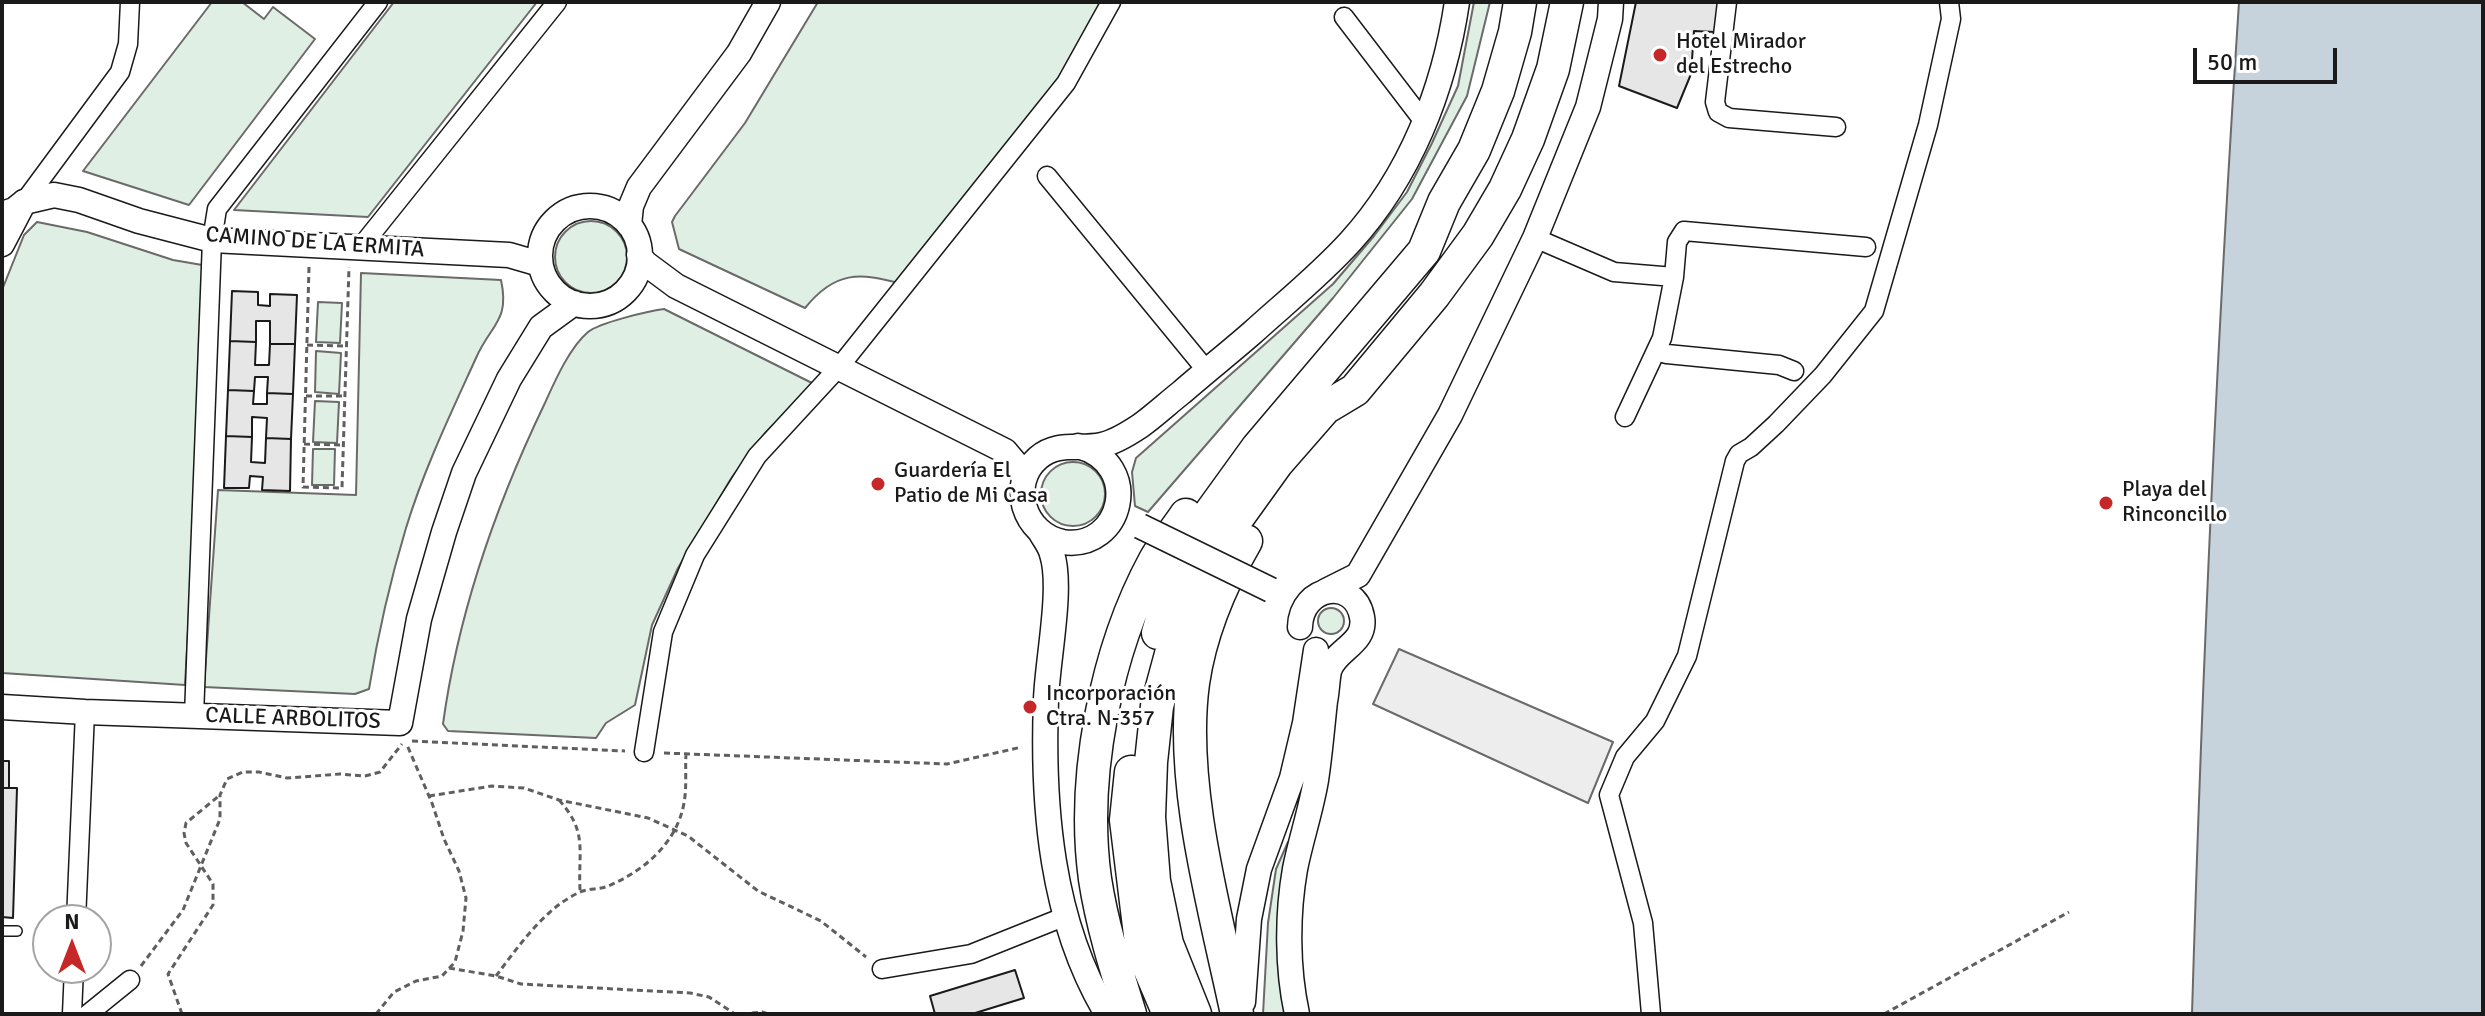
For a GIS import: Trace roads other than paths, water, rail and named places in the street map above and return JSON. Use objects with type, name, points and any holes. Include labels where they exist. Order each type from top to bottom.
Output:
[{"type":"highway","points":[[1169,1014],[1142,951],[1126,820],[1137,704],[1173,582],[1211,512],[1258,447],[1424,251],[1444,202],[1474,150],[1498,91],[1520,2]]},
{"type":"highway","points":[[1237,1014],[1200,833],[1193,773],[1191,711],[1199,656],[1219,595],[1260,517],[1343,416],[1355,390],[1434,295],[1478,235],[1505,189],[1528,139],[1553,69],[1567,2]]},
{"type":"highway","points":[[1130,1014],[1109,949],[1095,877],[1092,814],[1098,736],[1110,677],[1130,615],[1156,559],[1236,441],[1375,278],[1410,231],[1444,202]]},
{"type":"highway","points":[[1195,1014],[1167,944],[1154,881],[1149,817],[1157,706],[1174,643],[1196,588],[1231,527],[1277,463],[1325,408],[1355,390]]},
{"type":"street","points":[[2,244],[24,202],[120,72],[128,44],[130,2]]},
{"type":"street","points":[[194,716],[212,240],[217,209],[378,2]]},
{"type":"street","points":[[354,248],[557,2]]},
{"type":"street","points":[[599,207],[626,198],[639,187],[739,53],[768,2]]},
{"type":"street","points":[[644,752],[663,632],[695,555],[757,456],[840,366],[1066,83],[1111,2]]},
{"type":"street","points":[[639,255],[676,286],[1005,451],[1029,454],[1044,453],[1066,445],[1100,445],[1120,438],[1143,424],[1322,270],[1350,242],[1379,206],[1404,166],[1425,123],[1444,67],[1457,2]]},
{"type":"street","points":[[1300,627],[1303,608],[1322,593],[1358,575],[1450,415],[1535,238],[1588,107],[1610,19],[1611,2]]},
{"type":"street","points":[[1727,2],[1715,108],[1724,116],[1836,127]]},
{"type":"street","points":[[1651,1014],[1643,923],[1609,795],[1625,757],[1655,721],[1687,656],[1735,461],[1823,375],[1874,311],[1928,125],[1951,19],[1949,2]]},
{"type":"street","points":[[1344,17],[1425,123]]},
{"type":"street","points":[[1047,176],[1207,371]]},
{"type":"street","points":[[629,225],[631,206],[639,187]]},
{"type":"street","name":"CAMINO DE LA ERMITA","points":[[2,214],[24,202],[54,195],[212,240],[509,255],[527,250],[544,264]]},
{"type":"street","points":[[587,206],[611,210],[629,225],[636,236],[639,255],[637,271],[632,282],[615,299],[592,305],[574,303],[558,295],[544,264],[547,229],[564,213],[587,206]]},
{"type":"street","points":[[1625,417],[1666,324],[1677,242],[1681,234],[1688,230],[1866,247]]},
{"type":"street","points":[[1535,238],[1614,272],[1674,277]]},
{"type":"street","name":"CALLE ARBOLITOS","points":[[541,327],[544,264]]},
{"type":"street","points":[[632,282],[676,286]]},
{"type":"street","name":"CALLE ARBOLITOS","points":[[2,707],[400,723],[419,619],[464,473],[509,379],[541,327],[574,303]]},
{"type":"street","points":[[1656,351],[1779,365],[1794,371]]},
{"type":"street","points":[[1041,533],[1062,542],[1086,540],[1105,527],[1114,513],[1119,496],[1114,472],[1100,455],[1078,446]]},
{"type":"street","points":[[1005,451],[1021,470],[1024,480]]},
{"type":"street","points":[[1044,453],[1031,465],[1022,492],[1026,514],[1041,533],[1053,557],[1056,582],[1046,698],[1047,803],[1051,844],[1066,916],[1083,965],[1107,1014]]},
{"type":"street","points":[[1114,513],[1276,592],[1297,596],[1322,593],[1345,595],[1359,609]]},
{"type":"street","points":[[1297,1014],[1291,988],[1290,908],[1295,872],[1315,784],[1328,673],[1337,657],[1354,643],[1362,628],[1358,575]]},
{"type":"street","points":[[1276,592],[1294,613],[1308,644],[1325,653],[1345,650]]},
{"type":"street","points":[[1243,1014],[1249,919],[1259,869],[1292,778],[1305,723],[1316,650]]},
{"type":"street","points":[[77,904],[85,712]]},
{"type":"street","points":[[882,969],[971,954],[1066,916]]},
{"type":"street","points":[[88,1014],[130,980]]},
{"type":"street","points":[[72,1014],[73,984]]},
{"type":"lane","points":[[2,931],[17,931]]},
{"type":"place","name":"Hotel Mirador del Estrecho","points":[[1660,55]]},
{"type":"place","name":"Guardería El Patio de Mi Casa","points":[[878,484]]},
{"type":"place","name":"Playa del Rinconcillo","points":[[2106,503]]},
{"type":"place","name":"Incorporación Ctra. N-357","points":[[1030,707]]}]
